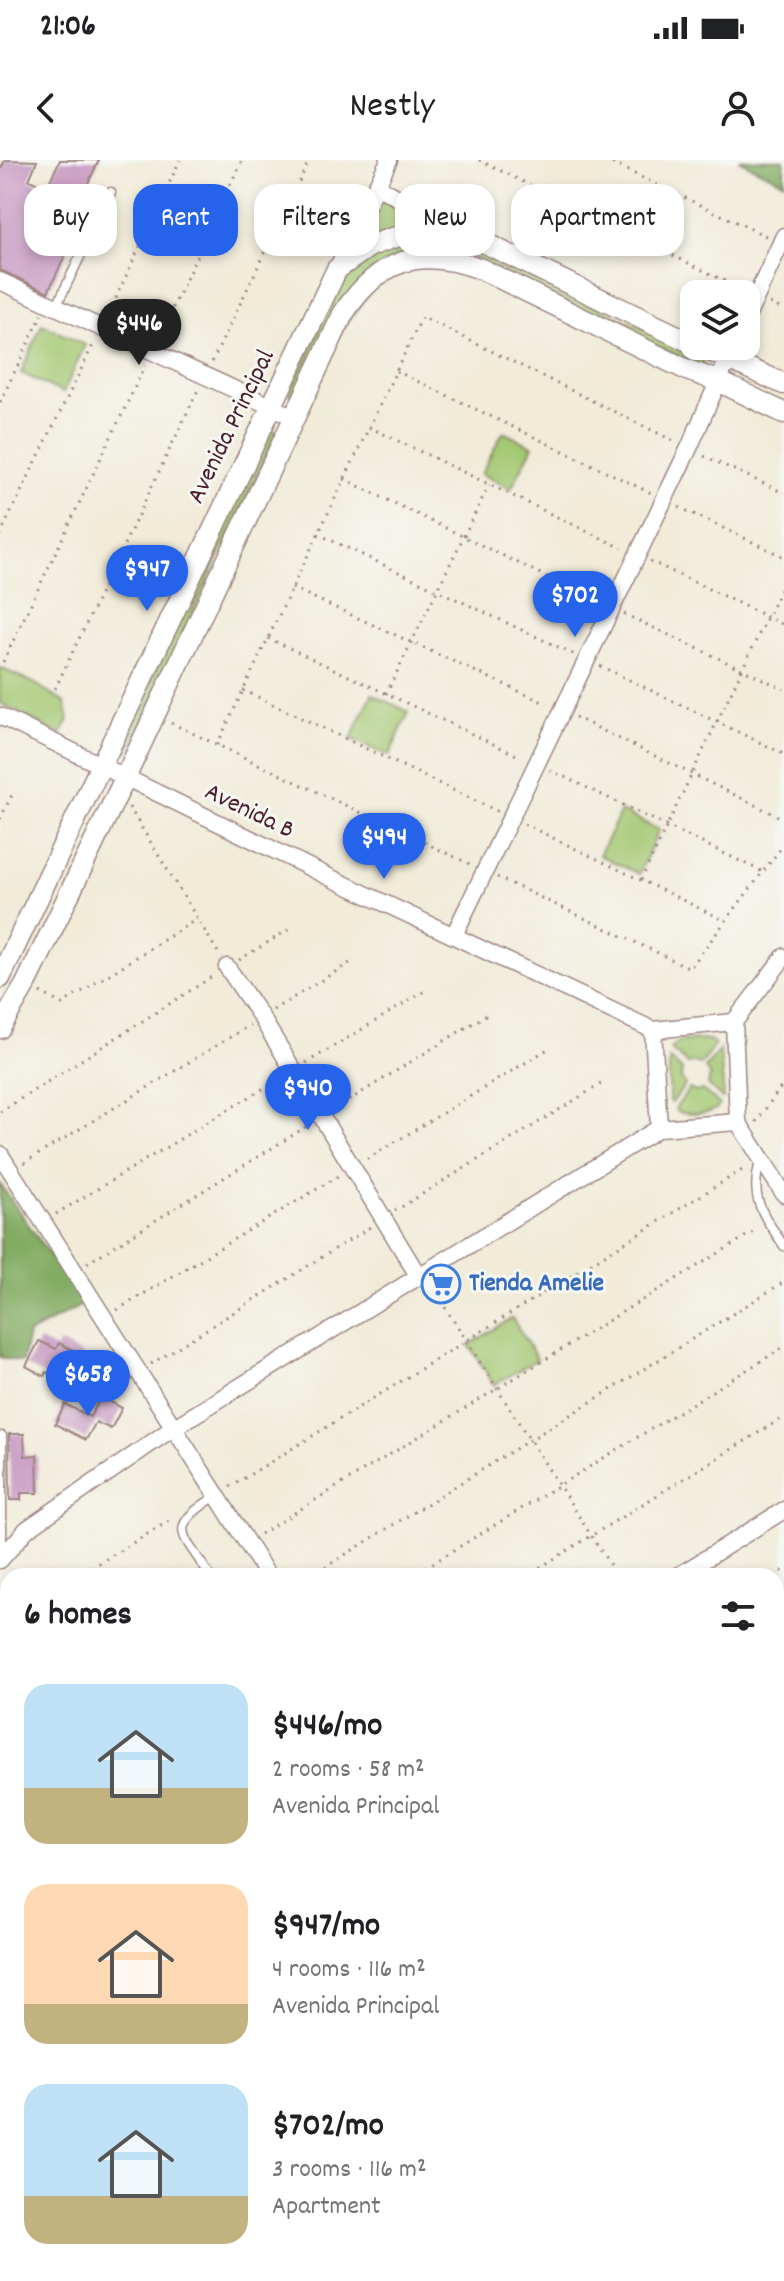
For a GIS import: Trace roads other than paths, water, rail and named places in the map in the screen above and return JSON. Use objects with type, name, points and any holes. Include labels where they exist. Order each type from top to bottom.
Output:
[{"type":"street","name":"Avenida Principal","points":[[377,184],[389,160]]},
{"type":"street","points":[[337,269],[370,246],[395,237]]},
{"type":"street","points":[[760,287],[782,240]]},
{"type":"street","points":[[495,248],[680,337]]},
{"type":"street","name":"Avenida Principal","points":[[0,978],[343,256]]},
{"type":"street","name":"Avenida Principal","points":[[0,1028],[26,984],[343,314],[368,281],[406,261],[433,257],[454,259],[784,413]]},
{"type":"street","points":[[0,281],[294,417]]},
{"type":"street","points":[[454,935],[689,448],[727,360]]},
{"type":"street","points":[[744,360],[784,384]]},
{"type":"street","name":"Avenida B","points":[[0,716],[99,765],[122,784],[454,935],[653,1030]]},
{"type":"street","points":[[784,957],[734,1022],[742,1129],[761,1159],[779,1176],[784,1194]]},
{"type":"street","points":[[227,967],[422,1276]]},
{"type":"street","points":[[659,1128],[653,1030],[734,1022]]},
{"type":"street","points":[[1,1559],[27,1529],[173,1428],[659,1128],[742,1129]]},
{"type":"street","points":[[0,1154],[263,1568]]},
{"type":"street","points":[[691,1568],[784,1510]]},
{"type":"lane","points":[[52,305],[78,256]]},
{"type":"lane","points":[[761,1159],[755,1191],[768,1222],[784,1246]]},
{"type":"lane","points":[[1,1559],[2,1436]]},
{"type":"lane","points":[[205,1568],[183,1534],[182,1525],[186,1518],[216,1496]]},
{"type":"place","name":"Tienda Amelie","points":[[441,1284]]}]
